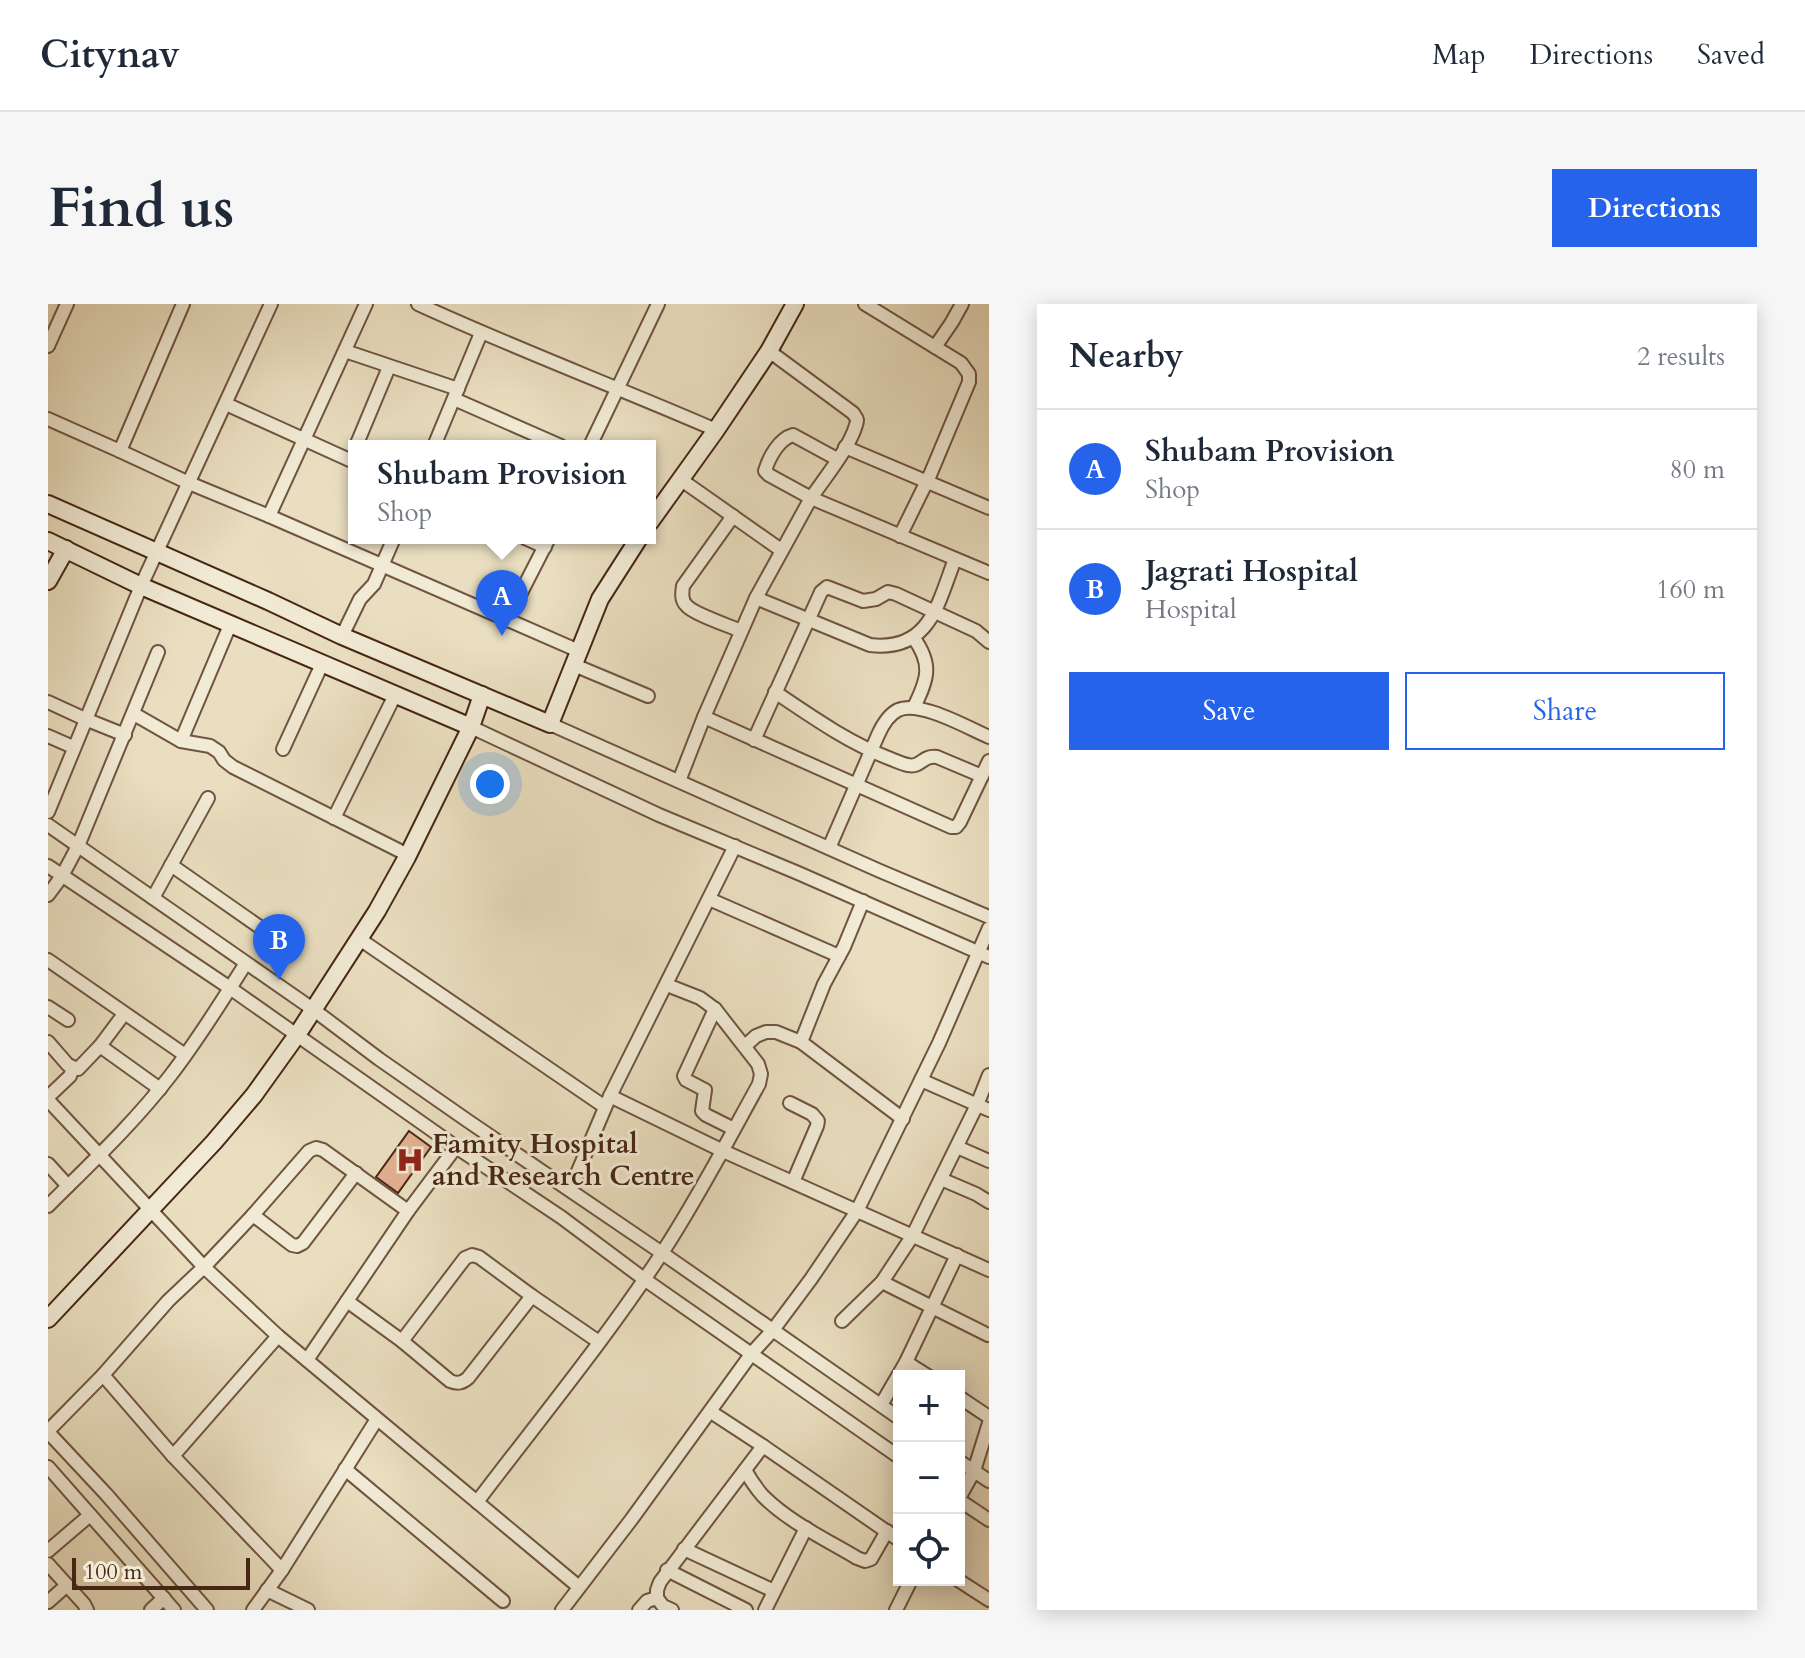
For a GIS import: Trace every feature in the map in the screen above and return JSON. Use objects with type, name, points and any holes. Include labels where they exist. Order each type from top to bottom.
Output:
[{"type":"street","points":[[48,346],[67,304]]},
{"type":"street","points":[[120,451],[183,304]]},
{"type":"street","points":[[48,812],[141,586],[271,304]]},
{"type":"street","points":[[269,516],[366,304]]},
{"type":"street","points":[[418,304],[716,430]]},
{"type":"street","points":[[593,440],[658,304]]},
{"type":"street","points":[[656,504],[680,479],[716,430],[769,351],[795,304]]},
{"type":"street","points":[[865,304],[961,363],[969,374],[969,382],[900,536]]},
{"type":"street","points":[[935,347],[962,304]]},
{"type":"street","points":[[437,440],[481,333]]},
{"type":"street","points":[[345,351],[456,394],[549,440]]},
{"type":"street","points":[[679,781],[756,598],[811,498],[857,424],[853,413],[769,351]]},
{"type":"street","points":[[360,440],[389,367]]},
{"type":"street","points":[[226,404],[303,438],[348,453]]},
{"type":"street","points":[[48,419],[507,620],[648,696]]},
{"type":"street","points":[[837,459],[793,435],[775,450],[765,471],[811,498],[989,573]]},
{"type":"street","points":[[845,447],[989,508]]},
{"type":"street","points":[[680,479],[781,550]]},
{"type":"street","points":[[48,504],[342,636],[989,917]]},
{"type":"street","points":[[733,516],[683,586],[682,597],[692,610],[741,631]]},
{"type":"street","points":[[48,541],[141,586],[471,727],[659,815],[984,955]]},
{"type":"street","points":[[342,636],[360,599],[374,584],[392,544]]},
{"type":"street","points":[[507,620],[546,544]]},
{"type":"street","points":[[550,724],[600,599],[635,544]]},
{"type":"street","points":[[48,581],[66,549]]},
{"type":"street","points":[[756,598],[870,645],[887,647],[901,644],[925,626],[935,611],[955,559]]},
{"type":"street","points":[[754,740],[821,592],[827,587],[863,601],[876,599],[888,592],[976,631],[989,642]]},
{"type":"street","points":[[181,741],[230,625]]},
{"type":"street","points":[[913,637],[922,650],[927,673],[914,707]]},
{"type":"street","points":[[48,895],[78,846],[158,652]]},
{"type":"street","points":[[283,749],[322,664]]},
{"type":"street","points":[[775,692],[870,751],[910,766],[930,756],[937,757],[982,776]]},
{"type":"street","points":[[334,818],[395,695]]},
{"type":"street","points":[[48,1319],[214,1142],[254,1095],[297,1035],[377,911],[408,855],[471,727],[482,695]]},
{"type":"street","points":[[48,702],[125,735]]},
{"type":"street","points":[[829,848],[884,722],[897,710],[914,707],[989,737]]},
{"type":"street","points":[[134,714],[181,741],[210,746],[233,767],[408,855]]},
{"type":"street","points":[[704,717],[951,827],[956,827],[960,822],[989,761]]},
{"type":"street","points":[[48,736],[73,747]]},
{"type":"street","points":[[153,898],[208,798]]},
{"type":"street","points":[[48,825],[314,1010],[379,1059],[893,1414]]},
{"type":"street","points":[[570,1190],[608,1102],[735,846]]},
{"type":"street","points":[[171,865],[264,930]]},
{"type":"street","points":[[48,866],[561,1217],[644,1279],[893,1453]]},
{"type":"street","points":[[709,899],[839,956]]},
{"type":"street","points":[[801,1042],[863,901]]},
{"type":"street","points":[[562,1610],[752,1353],[811,1279],[857,1211],[984,955],[989,928]]},
{"type":"street","points":[[358,938],[608,1102],[989,1270]]},
{"type":"street","points":[[48,960],[185,1055]]},
{"type":"street","points":[[48,1206],[160,1089],[246,963]]},
{"type":"street","points":[[477,1502],[599,1342],[662,1253],[759,1084],[761,1074],[758,1064],[715,1009],[700,998],[667,985]]},
{"type":"street","points":[[48,1007],[68,1020]]},
{"type":"street","points":[[715,1009],[684,1076],[705,1090],[702,1111],[734,1129]]},
{"type":"street","points":[[48,1042],[73,1068],[78,1069],[124,1014]]},
{"type":"street","points":[[745,1046],[766,1032],[776,1032],[801,1042],[903,1119]]},
{"type":"street","points":[[100,1046],[160,1089]]},
{"type":"street","points":[[73,1068],[70,1076],[48,1098],[204,1267],[278,1336],[579,1587]]},
{"type":"street","points":[[842,1321],[882,1282],[898,1261],[957,1147],[983,1108],[989,1075]]},
{"type":"street","points":[[921,1080],[983,1108]]},
{"type":"street","points":[[790,1103],[812,1114],[818,1121],[793,1182]]},
{"type":"street","points":[[307,1360],[408,1211],[456,1147]]},
{"type":"street","points":[[957,1147],[989,1161]]},
{"type":"street","points":[[207,1610],[48,1431],[103,1375],[168,1301],[253,1215],[309,1151],[316,1148],[323,1150],[408,1211]]},
{"type":"street","points":[[48,1164],[68,1186]]},
{"type":"street","points":[[253,1215],[297,1246],[303,1243],[356,1173]]},
{"type":"street","points":[[941,1179],[989,1202]]},
{"type":"street","points":[[402,1341],[465,1258],[472,1255],[599,1342]]},
{"type":"street","points":[[881,1405],[906,1362],[957,1255]]},
{"type":"street","points":[[882,1282],[988,1335]]},
{"type":"street","points":[[347,1301],[450,1381],[457,1383],[463,1382],[532,1296]]},
{"type":"street","points":[[173,1456],[278,1336]]},
{"type":"street","points":[[906,1362],[919,1370]]},
{"type":"street","points":[[103,1375],[173,1456],[282,1570]]},
{"type":"street","points":[[965,1401],[989,1417]]},
{"type":"street","points":[[711,1412],[893,1536]]},
{"type":"street","points":[[253,1610],[282,1570],[377,1419]]},
{"type":"street","points":[[965,1488],[986,1440],[989,1423]]},
{"type":"street","points":[[672,1610],[663,1606],[657,1598],[660,1582],[763,1446]]},
{"type":"street","points":[[965,1465],[989,1481]]},
{"type":"street","points":[[48,1467],[174,1610]]},
{"type":"street","points":[[345,1469],[503,1601]]},
{"type":"street","points":[[745,1470],[771,1504],[857,1558],[865,1561],[871,1559],[887,1531]]},
{"type":"street","points":[[965,1503],[989,1520]]},
{"type":"street","points":[[48,1551],[90,1515]]},
{"type":"street","points":[[765,1610],[806,1528]]},
{"type":"street","points":[[684,1549],[774,1591]]},
{"type":"street","points":[[48,1564],[87,1610]]},
{"type":"street","points":[[667,1570],[746,1610]]},
{"type":"street","points":[[48,1602],[67,1585]]},
{"type":"street","points":[[965,1585],[989,1600]]},
{"type":"street","points":[[896,1610],[908,1586]]},
{"type":"street","points":[[267,1590],[308,1610]]},
{"type":"street","points":[[151,1610],[164,1598]]},
{"type":"street","points":[[639,1610],[647,1601],[657,1598]]},
{"type":"building","points":[[409,1131],[431,1147],[398,1193],[376,1177]]},
{"type":"place","name":"Shubam Provision","points":[[502,636]]},
{"type":"place","name":"Jagrati Hospital","points":[[279,980]]},
{"type":"place","name":"Famity Hospital and Research Centre","points":[[410,1160]]}]
